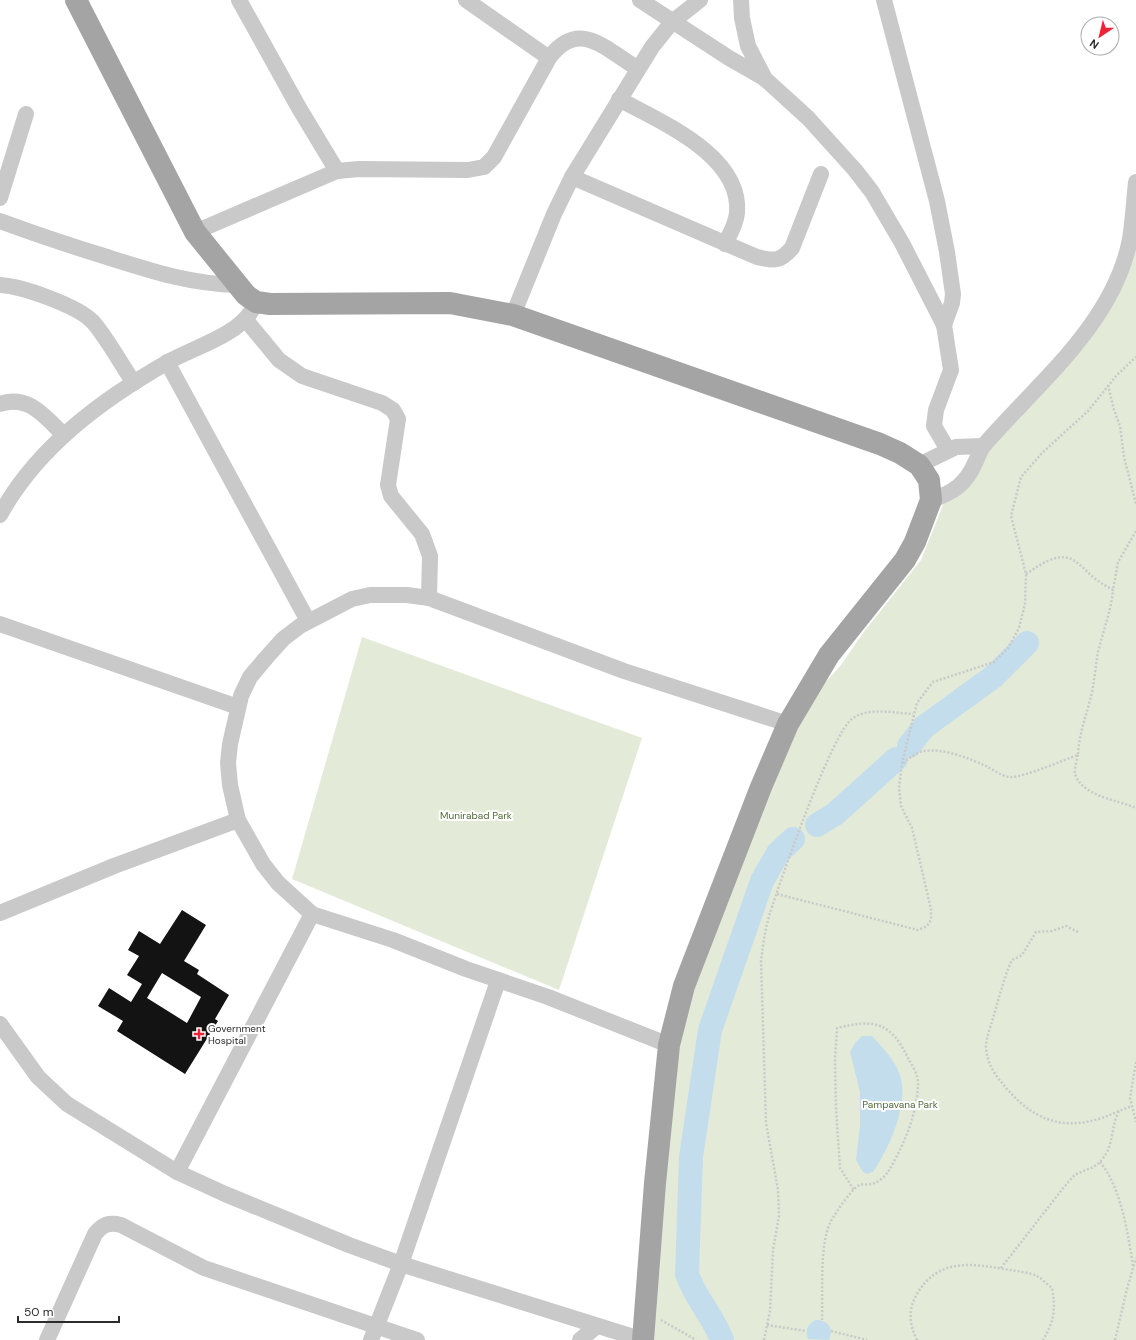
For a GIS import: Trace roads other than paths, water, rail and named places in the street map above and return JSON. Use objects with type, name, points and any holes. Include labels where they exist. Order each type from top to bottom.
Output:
[{"type":"main road","points":[[76,0],[195,232],[238,286],[251,311],[270,304],[450,303],[513,315],[880,444],[900,453],[919,465],[929,480],[931,500],[915,542],[905,560],[829,655],[788,724],[761,787],[684,986],[669,1045],[655,1183],[643,1340]]},
{"type":"street","points":[[239,0],[299,108],[337,171]]},
{"type":"street","points":[[466,0],[548,58]]},
{"type":"street","points":[[640,0],[672,22],[765,79],[808,118],[855,170],[872,192],[902,243],[944,325],[951,370],[936,410],[934,426],[948,450]]},
{"type":"street","points":[[513,315],[554,214],[572,177],[637,68],[672,22],[700,0]]},
{"type":"street","points":[[742,0],[742,18],[748,46],[765,79]]},
{"type":"street","points":[[884,0],[937,201],[947,252],[953,294],[952,303],[944,325]]},
{"type":"street","points":[[195,232],[337,171],[359,169],[468,170],[484,167],[494,157],[548,58],[557,47],[576,37],[586,38],[637,68]]},
{"type":"street","points":[[619,99],[692,140],[709,154],[731,179],[737,196],[737,213],[735,224],[725,244]]},
{"type":"street","points":[[0,198],[5,163],[26,114]]},
{"type":"street","points":[[572,177],[725,244],[757,257],[772,261],[784,257],[792,248],[820,174]]},
{"type":"street","points":[[931,500],[947,495],[959,487],[970,476],[983,446],[1086,333],[1104,304],[1120,271],[1130,240],[1136,182]]},
{"type":"street","points":[[0,220],[50,239],[155,272],[210,285],[238,286]]},
{"type":"street","points":[[0,285],[33,292],[78,310],[92,322],[134,383]]},
{"type":"street","points":[[0,515],[28,474],[64,435],[134,383],[167,362],[228,332],[251,311],[279,360],[302,376],[382,404],[393,410],[398,419],[388,485],[391,496],[422,534],[430,556],[429,598]]},
{"type":"street","points":[[167,362],[308,621]]},
{"type":"street","points":[[0,404],[18,400],[30,405],[64,435]]},
{"type":"street","points":[[919,465],[956,447],[983,446]]},
{"type":"street","points":[[669,1045],[548,997],[498,981],[393,940],[312,914],[278,884],[263,864],[238,820],[230,785],[228,763],[240,696],[250,677],[283,639],[308,621],[352,599],[385,595],[407,595],[429,598],[624,671],[788,724]]},
{"type":"street","points":[[0,624],[238,707]]},
{"type":"street","points":[[0,912],[128,861],[238,820]]},
{"type":"street","points":[[177,1172],[312,914]]},
{"type":"street","points":[[374,1333],[401,1264],[498,981]]},
{"type":"street","points":[[0,1024],[38,1077],[67,1104],[177,1172],[225,1194],[349,1245],[401,1264],[643,1340]]},
{"type":"street","points":[[48,1340],[96,1234],[105,1224],[112,1223],[121,1225],[204,1268],[374,1333],[417,1340]]},
{"type":"street","points":[[580,1340],[597,1326]]},
{"type":"water","points":[[862,1036],[872,1036],[892,1059],[901,1080],[902,1093],[901,1107],[892,1136],[880,1162],[873,1172],[867,1174],[863,1172],[856,1160],[860,1125],[860,1092],[850,1052],[855,1043]]},
{"type":"water","points":[[815,1320],[823,1321],[829,1326],[831,1332],[829,1340],[808,1339],[807,1328]]},
{"type":"waterway","points":[[909,746],[924,727],[993,677],[1027,643]]},
{"type":"waterway","points":[[817,825],[835,814],[896,759]]},
{"type":"waterway","points":[[722,1340],[714,1323],[690,1283],[687,1274],[691,1157],[710,1030],[762,881],[778,853],[793,839]]},
{"type":"place","name":"Government Hospital","points":[[199,1034]]},
{"type":"park label","name":"Munirabad Park","points":[[476,815]]},
{"type":"park label","name":"Pampavana Park","points":[[900,1104]]}]
